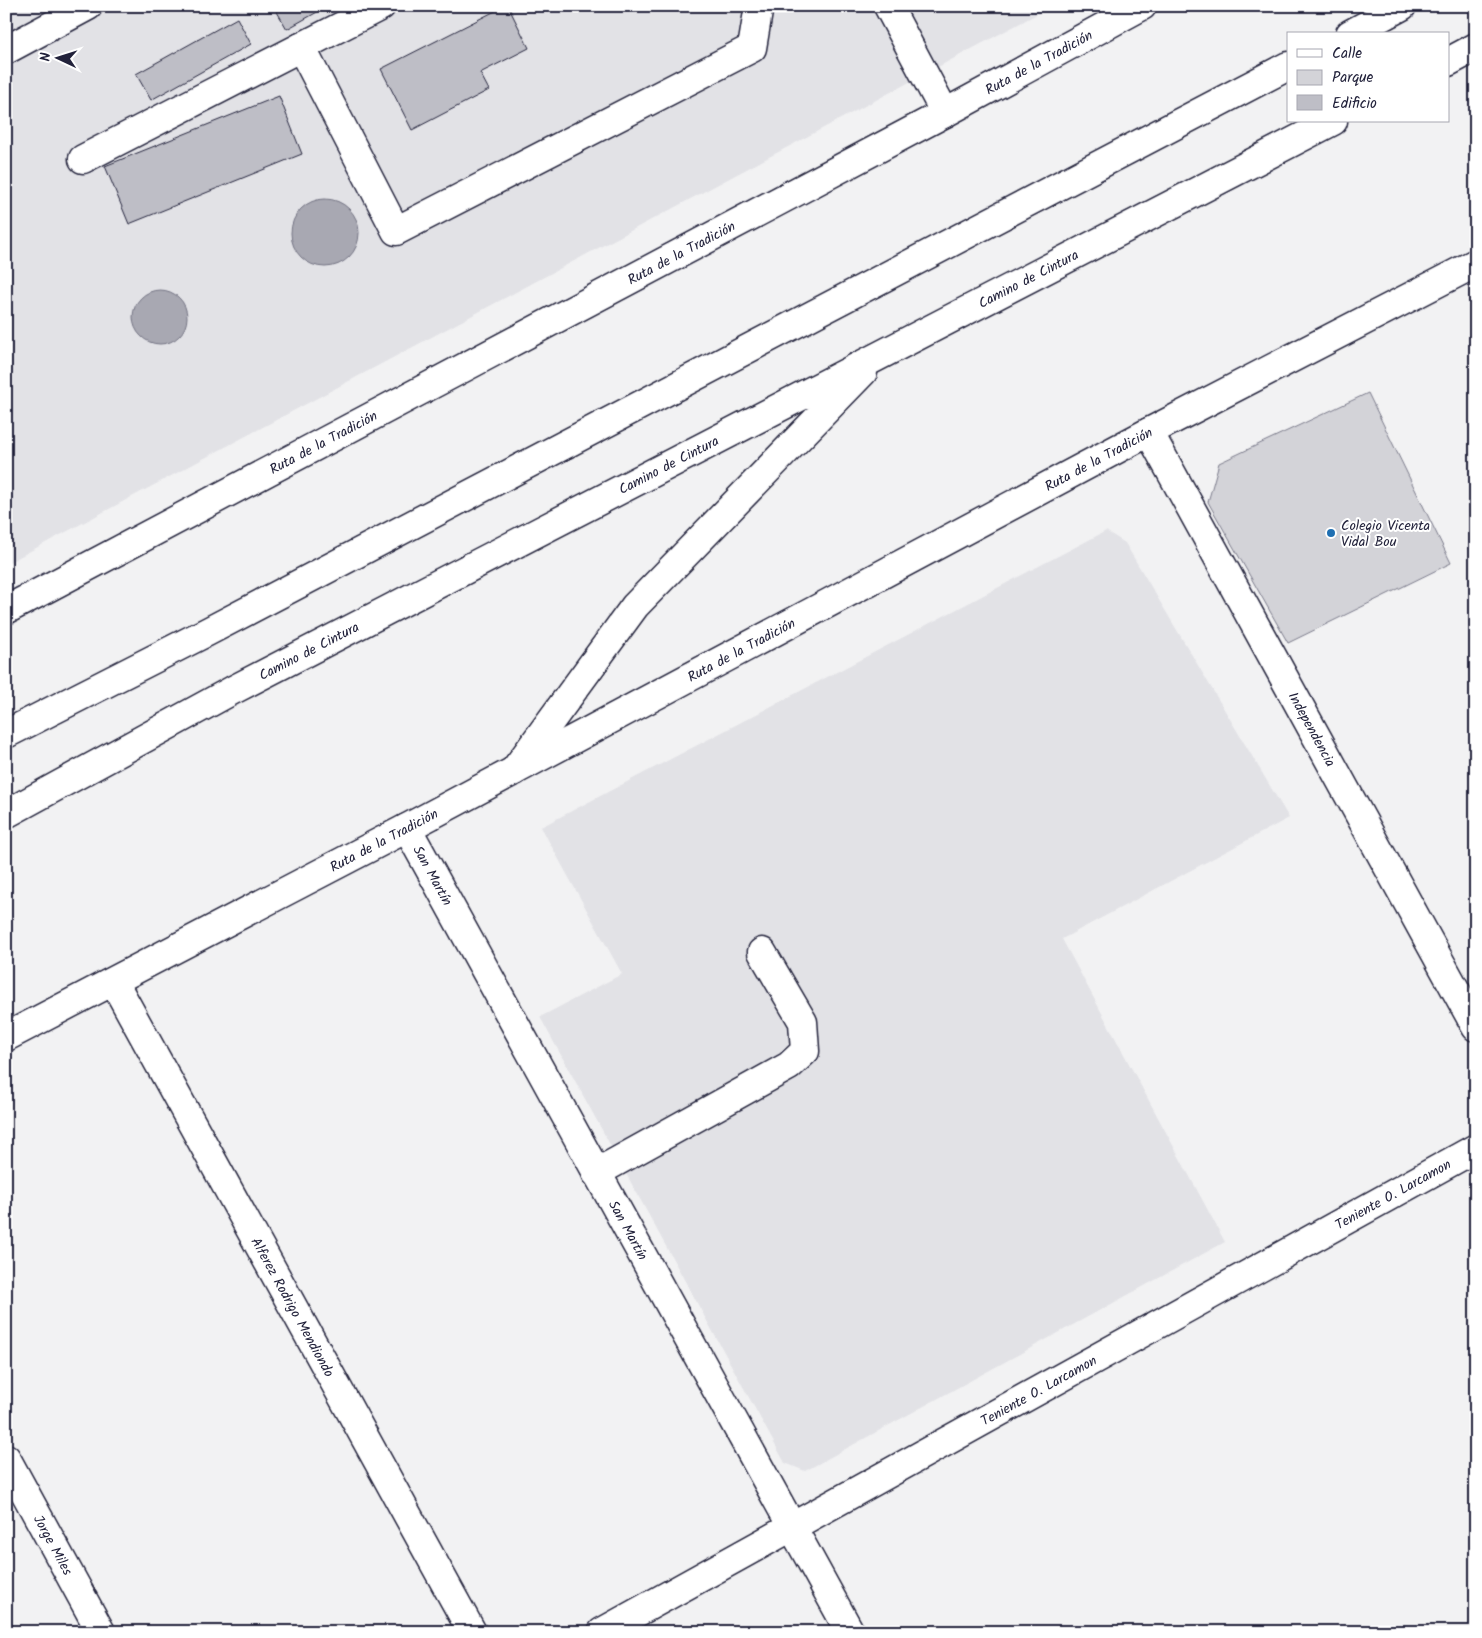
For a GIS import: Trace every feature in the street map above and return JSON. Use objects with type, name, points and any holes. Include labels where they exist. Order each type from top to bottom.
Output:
[{"type":"street","points":[[6,50],[88,6]]},
{"type":"street","points":[[83,159],[381,6]]},
{"type":"street","points":[[301,47],[396,231],[752,48],[759,6]]},
{"type":"street","points":[[888,6],[945,113]]},
{"type":"street","name":"Ruta de la Tradición","points":[[6,610],[945,113],[1142,6]]},
{"type":"street","points":[[1354,32],[1402,6]]},
{"type":"street","points":[[1450,61],[1476,48]]},
{"type":"street","points":[[6,734],[206,632],[1287,67]]},
{"type":"street","name":"Camino de Cintura","points":[[6,814],[241,686],[1331,122]]},
{"type":"street","name":"Ruta de la Tradición","points":[[6,1037],[407,828],[1149,432],[1476,263]]},
{"type":"street","points":[[514,771],[635,606],[878,356]]},
{"type":"street","name":"Independencia","points":[[1149,432],[1476,1027]]},
{"type":"street","name":"San Martín","points":[[407,828],[850,1632]]},
{"type":"street","points":[[596,1173],[789,1066],[805,1051],[804,1022],[762,952]]},
{"type":"street","name":"Alferez Rodrigo Mendiondo","points":[[114,982],[472,1632]]},
{"type":"street","name":"Teniente O. Larcamon","points":[[602,1632],[1476,1148]]},
{"type":"street","name":"Jorge Miles","points":[[6,1458],[101,1632]]},
{"type":"shaded area","points":[[6,6],[1052,6],[6,564]]},
{"type":"shaded area","points":[[325,199],[338,202],[349,209],[356,220],[359,233],[356,246],[349,257],[338,264],[325,267],[312,264],[301,257],[294,246],[291,233],[294,220],[301,209],[312,202]]},
{"type":"shaded area","points":[[160,290],[170,292],[179,298],[185,307],[187,317],[185,327],[179,336],[170,342],[160,344],[150,342],[141,336],[135,327],[133,317],[135,307],[141,298],[150,292]]},
{"type":"shaded area","points":[[1106,531],[1125,543],[1289,818],[1062,939],[1225,1242],[805,1471],[785,1463],[540,1017],[622,974],[541,827]]},
{"type":"green space","name":"Colegio Vicenta Vidal Bou","points":[[1368,393],[1451,563],[1288,643],[1208,502],[1219,463]]},
{"type":"building","points":[[282,6],[328,6],[287,29],[276,10]]},
{"type":"building","points":[[508,6],[529,48],[480,73],[489,90],[412,130],[381,69]]},
{"type":"building","points":[[237,18],[251,44],[151,100],[136,74]]},
{"type":"building","points":[[279,96],[302,154],[129,224],[105,166]]},
{"type":"place","name":"Colegio Vicenta Vidal Bou","points":[[1331,533]]}]
